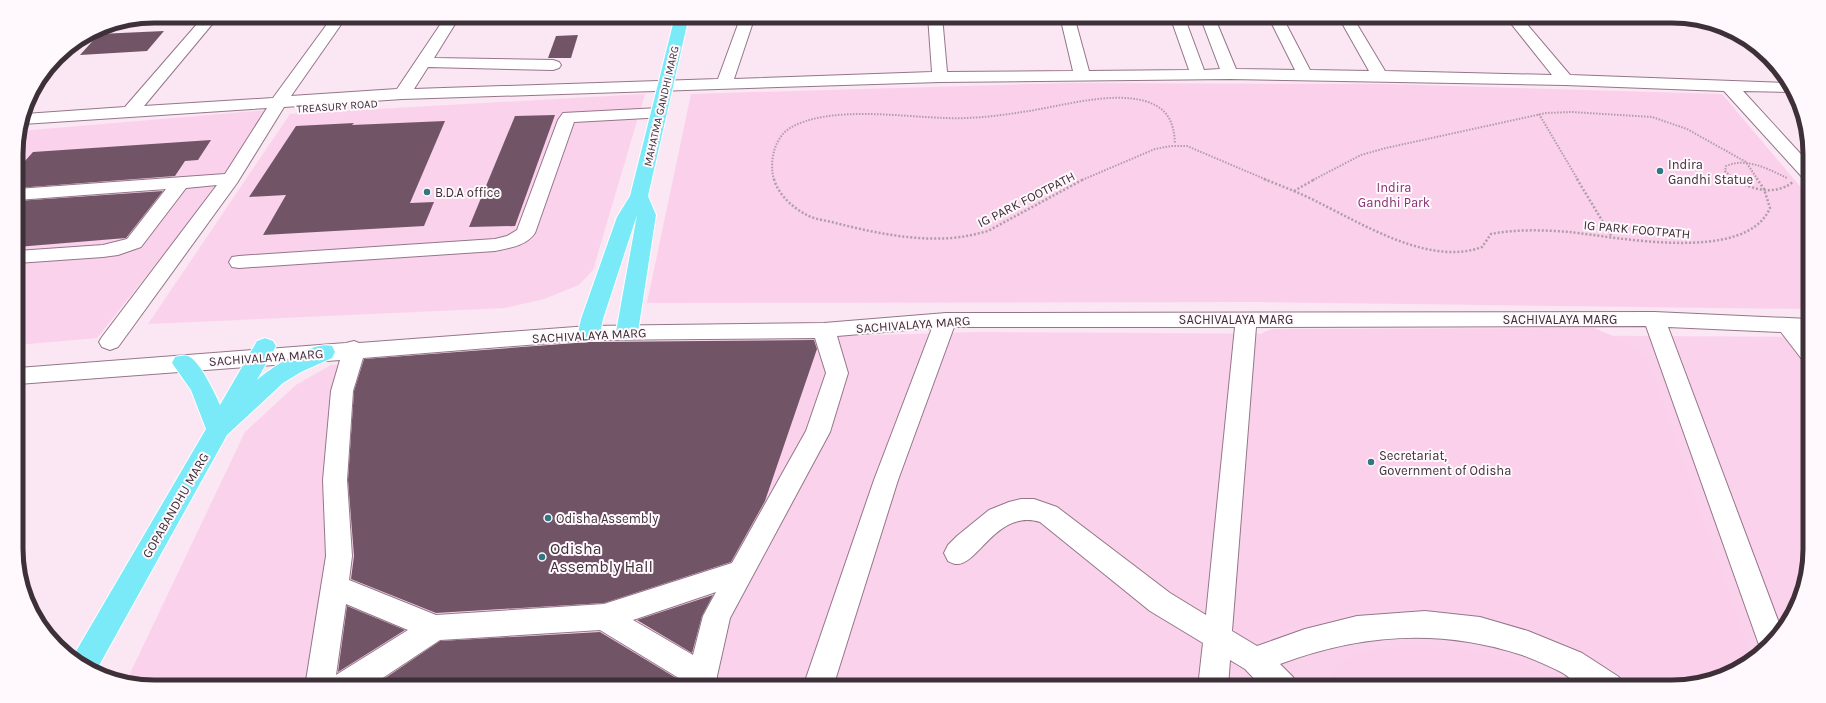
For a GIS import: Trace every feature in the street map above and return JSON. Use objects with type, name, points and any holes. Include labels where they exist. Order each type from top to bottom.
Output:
[{"type":"main road","name":"MAHATMA GANDHI MARG","points":[[591,326],[627,217],[639,196],[659,113],[659,86],[680,23]]},
{"type":"main road","points":[[628,325],[647,215],[639,196]]},
{"type":"main road","name":"GOPABANDHU MARG","points":[[86,661],[262,352]]},
{"type":"main road","points":[[183,363],[201,386],[218,429],[275,377],[293,366],[324,352]]},
{"type":"street","points":[[130,112],[206,23]]},
{"type":"street","points":[[110,342],[231,179],[277,105],[335,23]]},
{"type":"street","points":[[402,94],[448,23]]},
{"type":"street","points":[[724,84],[746,23]]},
{"type":"street","points":[[936,23],[940,77]]},
{"type":"street","points":[[1069,23],[1082,75]]},
{"type":"street","points":[[1180,23],[1198,74]]},
{"type":"street","points":[[1210,23],[1230,74]]},
{"type":"street","points":[[1279,23],[1305,75]]},
{"type":"street","points":[[1349,23],[1380,76]]},
{"type":"street","points":[[1518,23],[1565,80]]},
{"type":"street","points":[[423,62],[553,65]]},
{"type":"street","points":[[27,119],[277,105],[402,94],[940,77],[1230,74],[1565,80],[1784,88]]},
{"type":"street","name":"TREASURY ROAD","points":[[26,126],[277,105],[659,86]]},
{"type":"street","points":[[1729,86],[1803,167]]},
{"type":"street","points":[[239,262],[470,247],[513,241],[525,233],[566,120],[569,117],[659,113]]},
{"type":"street","points":[[23,194],[231,179]]},
{"type":"street","points":[[23,257],[102,251],[118,249],[134,243],[181,182]]},
{"type":"street","name":"SACHIVALAYA MARG","points":[[23,376],[183,363],[262,352],[591,326],[1322,308],[1803,317]]},
{"type":"street","points":[[1214,680],[1246,319]]},
{"type":"street","points":[[1654,319],[1770,635]]},
{"type":"street","name":"SACHIVALAYA MARG","points":[[628,325],[824,330],[946,320],[1654,319],[1803,326]]},
{"type":"street","points":[[820,680],[886,480],[946,320]]},
{"type":"street","points":[[1787,325],[1803,345]]},
{"type":"street","name":"SACHIVALAYA MARG","points":[[23,363],[101,356],[324,352],[591,326]]},
{"type":"street","points":[[702,680],[717,616],[818,432],[837,373],[824,330]]},
{"type":"street","points":[[321,680],[339,556],[335,480],[342,391],[354,350]]},
{"type":"street","points":[[957,553],[988,524],[1004,514],[1018,509],[1035,508],[1048,514],[1160,602],[1255,660],[1276,680]]},
{"type":"street","points":[[334,586],[435,628],[604,617],[740,572]]},
{"type":"street","points":[[604,617],[699,680]]},
{"type":"street","points":[[1255,660],[1305,642],[1357,629],[1425,624],[1480,630],[1528,644],[1572,663],[1598,680]]},
{"type":"street","points":[[355,680],[435,628]]},
{"type":"path","name":"IG PARK FOOTPATH","points":[[1175,144],[1174,127],[1170,115],[1156,105],[1143,101],[1115,99],[1001,116],[966,118],[833,116],[810,119],[789,128],[780,136],[776,148],[773,177],[778,189],[789,201],[806,214],[850,228],[935,238],[965,236],[987,231],[1072,184],[1157,148],[1175,144],[1187,146],[1294,191],[1313,198],[1393,240],[1434,250],[1473,251],[1482,247],[1485,240],[1491,234],[1505,230],[1568,232],[1658,242],[1705,243],[1724,240],[1749,230],[1767,215],[1770,208],[1764,189],[1746,162],[1687,128],[1652,117],[1572,112],[1539,114],[1367,153],[1327,171],[1294,191]]},
{"type":"path","points":[[1539,114],[1613,237]]},
{"type":"path","points":[[1746,162],[1795,181],[1780,190],[1764,189],[1739,182],[1730,177],[1725,171],[1726,166],[1731,163],[1746,162]]},
{"type":"shaded area","name":"B.D.A office","points":[[645,94],[593,270],[579,285],[544,299],[505,308],[148,324],[290,114]]},
{"type":"shaded area","points":[[268,110],[230,170],[97,338],[23,344],[23,146],[25,131]]},
{"type":"shaded area","points":[[978,332],[1803,337],[1802,566],[1796,591],[1781,622],[1752,653],[1730,666],[1714,673],[1680,680],[146,680],[128,677],[245,432],[296,385],[331,365],[579,344]]},
{"type":"green space","name":"Indira Gandhi Park","points":[[1068,83],[1384,84],[1722,94],[1803,190],[1803,309],[1257,302],[647,303],[691,94]]},
{"type":"green space","points":[[1594,328],[1620,339],[1647,357],[1750,654],[1714,673],[1697,677],[1680,680],[1628,680],[1582,652],[1545,634],[1506,622],[1460,612],[1426,609],[1375,610],[1329,617],[1286,629],[1262,640],[1241,643],[1225,623],[1256,341],[1264,332],[1273,329]]},
{"type":"green space","points":[[1393,647],[1440,647],[1480,652],[1520,662],[1564,680],[1332,680],[1333,674],[1340,664],[1351,657],[1364,652]]},
{"type":"building","points":[[164,31],[147,51],[80,55],[96,37],[103,34]]},
{"type":"building","points":[[578,35],[571,58],[548,58],[556,36]]},
{"type":"building","points":[[555,115],[515,226],[469,227],[515,116]]},
{"type":"building","points":[[445,121],[410,203],[434,202],[424,226],[263,235],[286,195],[249,197],[296,126]]},
{"type":"building","points":[[211,140],[198,160],[185,161],[175,176],[23,188],[23,163],[33,152]]},
{"type":"building","points":[[163,191],[126,238],[23,247],[23,201]]},
{"type":"building","name":"Odisha Assembly","points":[[814,340],[817,349],[765,501],[731,562],[604,603],[436,613],[351,579],[354,556],[348,480],[354,391],[364,359],[589,342]]},
{"type":"building","points":[[713,595],[702,616],[692,653],[637,620]]},
{"type":"building","points":[[347,606],[405,630],[338,672]]},
{"type":"building","points":[[600,632],[679,680],[382,680],[440,641]]},
{"type":"place","name":"Indira Gandhi Statue","points":[[1660,171]]},
{"type":"place","name":"B.D.A office","points":[[427,192]]},
{"type":"place","name":"Secretariat, Government of Odisha","points":[[1371,462]]},
{"type":"place","name":"Odisha Assembly","points":[[548,518]]},
{"type":"place","name":"Odisha Assembly Hall","points":[[542,557]]}]
